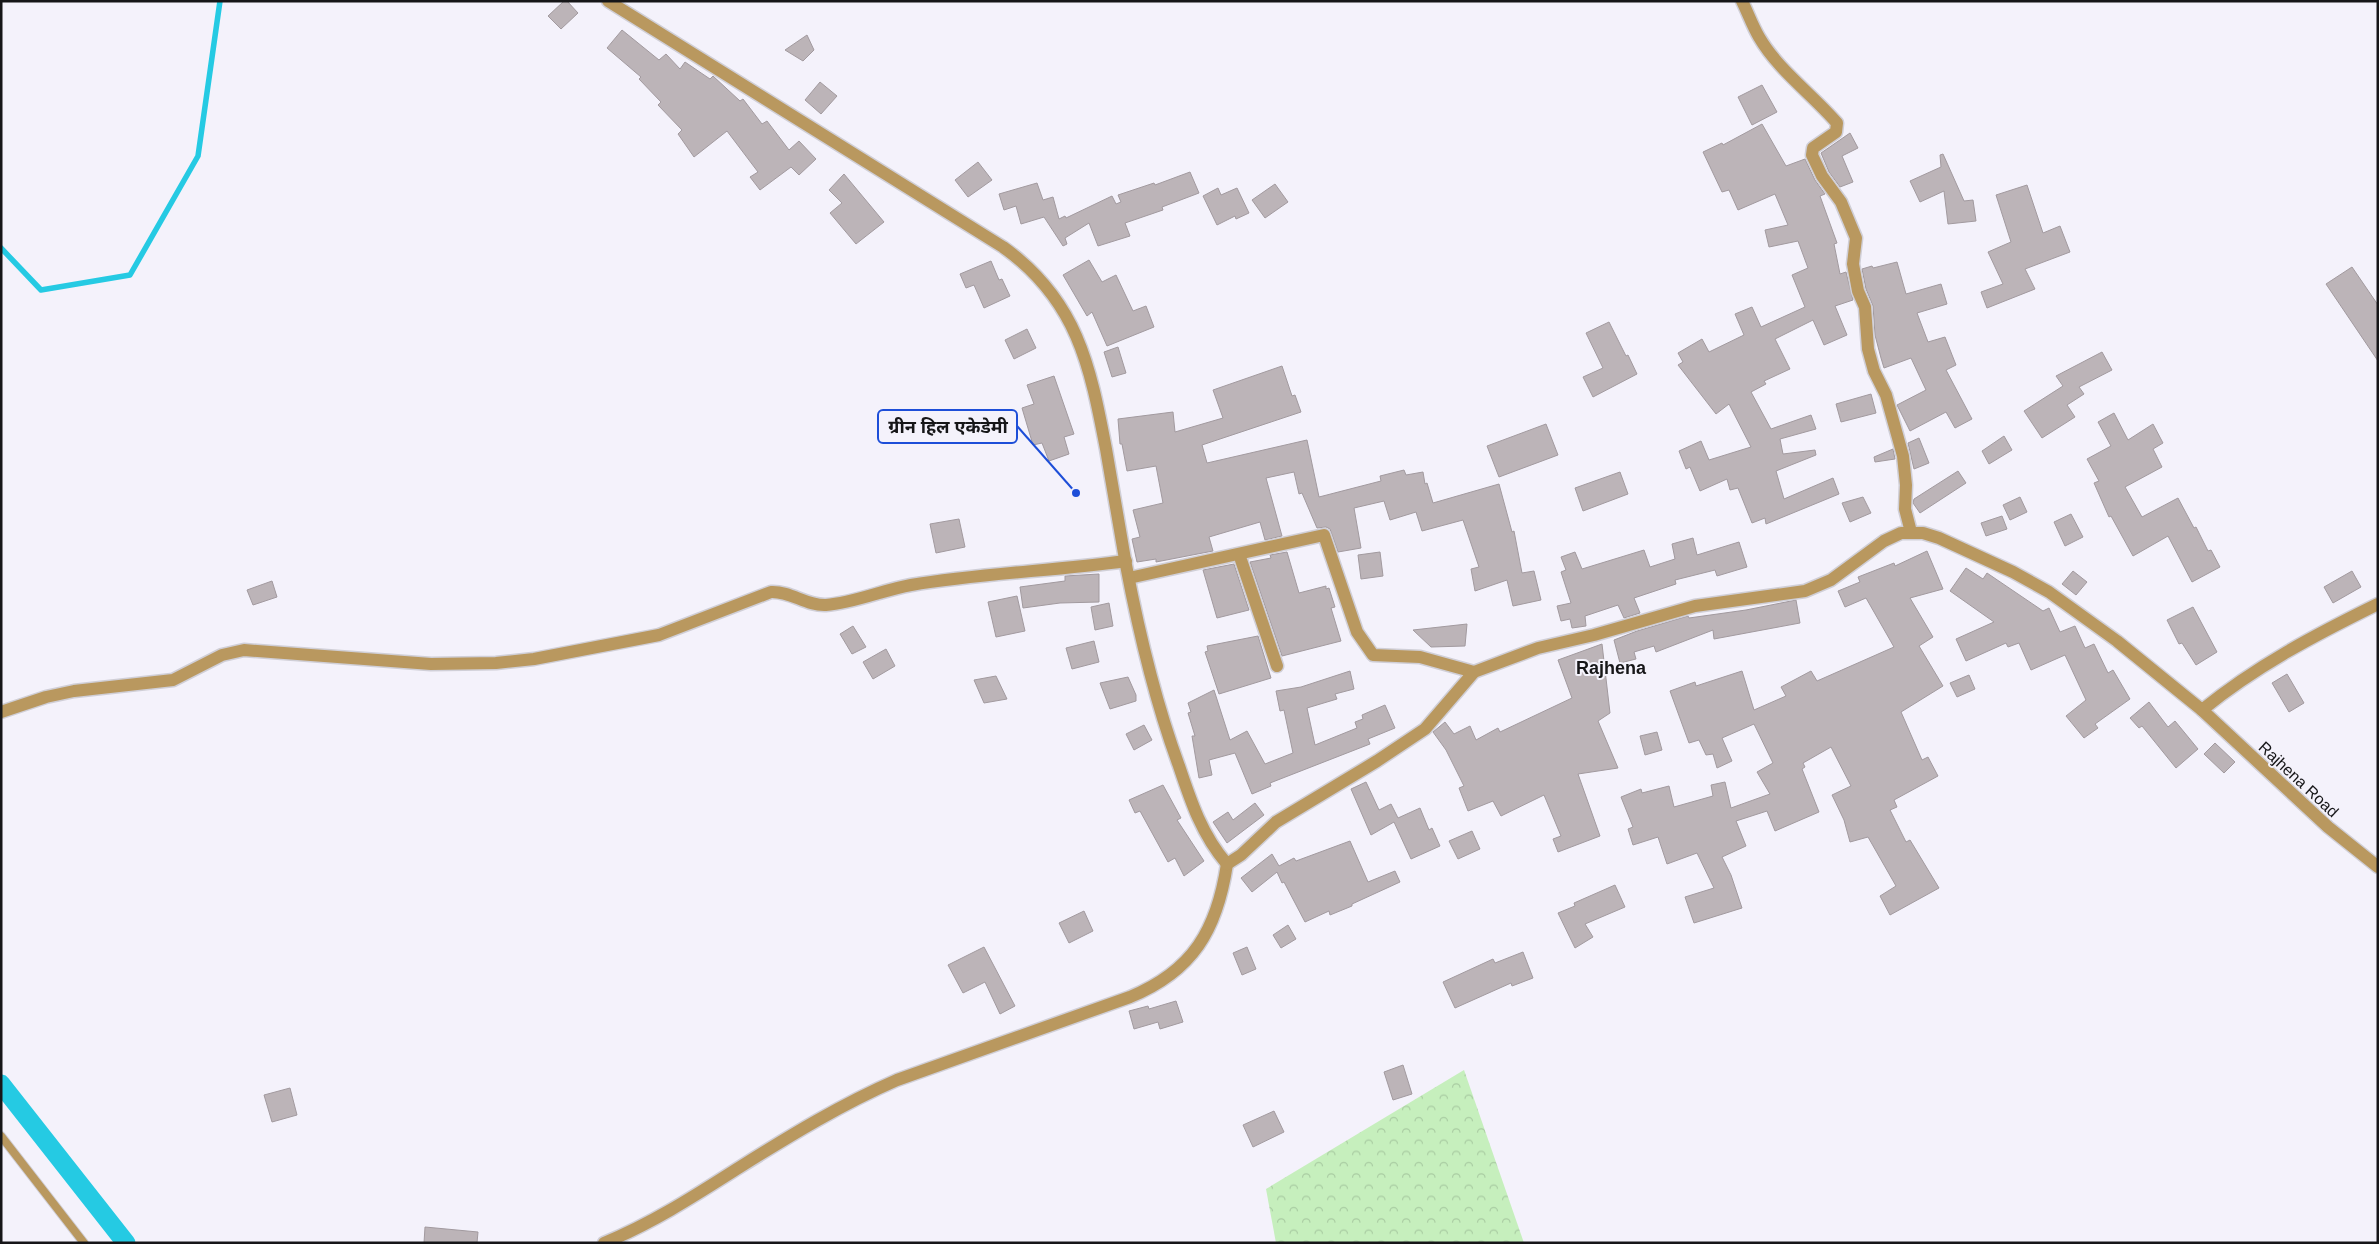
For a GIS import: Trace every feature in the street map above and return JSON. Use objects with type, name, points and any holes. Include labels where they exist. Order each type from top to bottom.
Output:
[{"type":"street","points":[[608,1],[830,141],[974,228],[1034,272],[1057,300],[1069,320],[1084,355],[1101,423],[1129,578],[1148,666],[1170,743],[1199,823],[1215,851],[1227,864]]},
{"type":"street","points":[[604,1243],[657,1218],[771,1147],[869,1092],[897,1080],[1130,997],[1156,985],[1184,965],[1204,938],[1220,899],[1227,864],[1241,855],[1276,822],[1378,761],[1425,729],[1474,672],[1538,648],[1594,635],[1695,606],[1788,595],[1806,591],[1831,580],[1884,541],[1901,533],[1912,532],[1905,509],[1906,485],[1903,456],[1886,395],[1874,371],[1868,349],[1865,307],[1858,291],[1853,264],[1856,238],[1841,202],[1822,176],[1812,155],[1813,148],[1836,132],[1837,123],[1793,79],[1759,38],[1742,1]]},
{"type":"street","name":"Rajhena Road","points":[[1912,532],[1939,538],[2012,572],[2049,592],[2118,642],[2202,710],[2321,822],[2378,868]]},
{"type":"street","points":[[1129,578],[1324,535],[1357,632],[1373,655],[1420,657],[1474,672]]},
{"type":"street","points":[[1239,554],[1277,666]]},
{"type":"street","points":[[1,712],[46,697],[74,691],[173,680],[222,655],[244,650],[431,664],[496,663],[543,657],[659,635],[772,592],[788,594],[806,602],[825,605],[934,582],[1126,562]]},
{"type":"street","points":[[2202,710],[2241,679],[2272,660],[2378,604]]},
{"type":"lane","points":[[1,1136],[84,1243]]},
{"type":"green space","points":[[1464,1070],[1524,1243],[1276,1243],[1266,1189]]},
{"type":"building","points":[[564,1],[567,1],[578,13],[561,29],[548,16]]},
{"type":"building","points":[[622,30],[659,60],[666,54],[680,69],[685,62],[710,79],[713,76],[740,101],[743,99],[762,124],[767,121],[789,150],[799,141],[816,159],[799,175],[791,167],[760,190],[750,177],[758,172],[727,131],[694,157],[678,134],[682,130],[658,105],[661,102],[639,79],[641,77],[607,48]]},
{"type":"building","points":[[807,35],[814,50],[803,61],[785,50]]},
{"type":"building","points":[[820,82],[837,96],[821,114],[805,100]]},
{"type":"building","points":[[1762,85],[1777,112],[1752,125],[1738,97]]},
{"type":"building","points":[[1762,124],[1786,166],[1805,159],[1815,180],[1825,194],[1820,196],[1837,243],[1834,244],[1840,274],[1846,272],[1853,300],[1835,306],[1847,335],[1824,345],[1813,320],[1775,339],[1790,369],[1764,381],[1766,384],[1751,392],[1771,429],[1811,415],[1816,429],[1780,439],[1783,454],[1815,450],[1816,455],[1776,471],[1784,499],[1833,478],[1839,494],[1766,524],[1765,518],[1752,523],[1738,488],[1730,490],[1727,479],[1700,491],[1690,467],[1686,469],[1679,451],[1701,441],[1709,460],[1751,447],[1729,404],[1716,414],[1678,365],[1683,362],[1678,353],[1702,339],[1709,352],[1744,335],[1735,314],[1752,307],[1761,327],[1805,307],[1792,275],[1808,268],[1798,241],[1769,247],[1765,230],[1788,225],[1775,194],[1738,210],[1729,190],[1722,192],[1703,152],[1722,143],[1723,145]]},
{"type":"building","points":[[1850,133],[1858,148],[1842,156],[1853,182],[1840,187],[1829,172],[1821,153]]},
{"type":"building","points":[[1943,154],[1964,201],[1973,200],[1976,221],[1948,224],[1944,191],[1920,202],[1910,181],[1941,167],[1940,155]]},
{"type":"building","points":[[978,162],[992,180],[968,197],[955,180]]},
{"type":"building","points":[[1190,172],[1199,193],[1162,207],[1163,210],[1125,223],[1130,236],[1098,246],[1089,223],[1065,238],[1067,244],[1063,246],[1044,217],[1021,224],[1016,206],[1004,210],[999,194],[1037,183],[1043,200],[1053,197],[1059,219],[1065,216],[1066,218],[1112,196],[1116,204],[1121,202],[1118,195],[1154,183],[1155,185]]},
{"type":"building","points":[[844,174],[884,222],[856,244],[830,213],[842,203],[829,190]]},
{"type":"building","points":[[1275,184],[1288,202],[1265,218],[1252,200]]},
{"type":"building","points":[[2027,185],[2043,233],[2060,226],[2070,252],[2025,269],[2035,289],[1987,308],[1981,292],[2003,284],[1988,252],[2011,242],[1996,195]]},
{"type":"building","points":[[1218,188],[1221,195],[1237,188],[1249,213],[1236,219],[1235,216],[1217,225],[1203,196]]},
{"type":"building","points":[[1089,260],[1102,282],[1116,275],[1133,311],[1146,306],[1154,327],[1107,346],[1092,312],[1087,316],[1063,275]]},
{"type":"building","points":[[991,261],[999,280],[1002,279],[1010,296],[984,308],[974,285],[966,288],[960,274]]},
{"type":"building","points":[[1897,262],[1906,294],[1941,284],[1947,304],[1917,313],[1928,342],[1945,337],[1956,365],[1946,370],[1972,419],[1955,428],[1946,412],[1910,431],[1897,405],[1926,390],[1911,358],[1884,368],[1875,335],[1873,306],[1866,289],[1862,269]]},
{"type":"building","points":[[2352,267],[2378,305],[2378,361],[2326,284]]},
{"type":"building","points":[[1609,322],[1637,374],[1593,397],[1583,377],[1603,368],[1586,333]]},
{"type":"building","points":[[1027,329],[1036,348],[1014,359],[1005,340]]},
{"type":"building","points":[[1118,347],[1126,373],[1112,377],[1104,352]]},
{"type":"building","points":[[2102,352],[2112,370],[2079,387],[2084,394],[2067,405],[2075,417],[2042,438],[2024,411],[2063,386],[2056,376]]},
{"type":"building","points":[[1282,366],[1292,396],[1295,395],[1301,412],[1202,445],[1207,463],[1307,440],[1319,497],[1381,481],[1380,476],[1404,470],[1406,475],[1423,472],[1425,484],[1427,483],[1433,503],[1499,484],[1512,532],[1514,531],[1522,573],[1534,571],[1541,600],[1513,606],[1507,580],[1475,591],[1471,569],[1479,567],[1463,520],[1422,531],[1416,512],[1390,520],[1384,501],[1354,508],[1361,548],[1338,552],[1330,529],[1326,527],[1317,528],[1302,493],[1299,494],[1294,472],[1266,478],[1282,536],[1265,540],[1260,522],[1209,537],[1213,551],[1156,562],[1156,559],[1137,562],[1132,539],[1140,537],[1133,510],[1163,503],[1156,466],[1127,471],[1122,444],[1120,444],[1118,419],[1173,412],[1175,432],[1223,418],[1213,390]]},
{"type":"building","points":[[1054,376],[1074,434],[1064,437],[1069,454],[1049,461],[1042,443],[1033,445],[1022,408],[1034,404],[1027,385]]},
{"type":"building","points":[[1871,394],[1876,413],[1841,422],[1836,404]]},
{"type":"building","points":[[2114,413],[2128,440],[2153,424],[2163,443],[2153,449],[2162,467],[2125,487],[2142,517],[2178,498],[2208,551],[2211,550],[2220,567],[2192,582],[2168,536],[2133,556],[2111,516],[2109,517],[2094,483],[2099,481],[2087,459],[2111,446],[2098,422]]},
{"type":"building","points":[[1546,424],[1558,455],[1499,477],[1487,446]]},
{"type":"building","points":[[2004,436],[2012,450],[1989,464],[1982,451]]},
{"type":"building","points":[[1919,438],[1929,463],[1914,469],[1908,443]]},
{"type":"building","points":[[1893,449],[1895,459],[1875,462],[1874,457]]},
{"type":"building","points":[[1958,471],[1966,483],[1920,513],[1913,503],[1914,499]]},
{"type":"building","points":[[1620,472],[1628,494],[1583,511],[1575,488]]},
{"type":"building","points":[[1863,497],[1871,513],[1850,522],[1842,503]]},
{"type":"building","points":[[2020,497],[2027,512],[2010,520],[2003,505]]},
{"type":"building","points":[[2071,514],[2083,537],[2065,546],[2054,522]]},
{"type":"building","points":[[2002,516],[2007,529],[1986,536],[1981,523]]},
{"type":"building","points":[[959,519],[965,547],[936,553],[930,524]]},
{"type":"building","points":[[1693,538],[1697,555],[1739,542],[1747,567],[1717,576],[1715,570],[1675,580],[1676,584],[1634,598],[1640,613],[1624,618],[1618,605],[1585,616],[1586,626],[1572,628],[1570,619],[1561,621],[1557,606],[1571,603],[1561,572],[1566,570],[1561,557],[1575,552],[1582,569],[1644,550],[1650,567],[1675,559],[1672,544]]},
{"type":"building","points":[[1927,551],[1943,589],[1910,598],[1933,637],[1919,646],[1943,686],[1901,712],[1922,760],[1928,757],[1938,776],[1894,800],[1897,807],[1890,810],[1906,842],[1910,840],[1939,888],[1890,915],[1880,896],[1896,886],[1868,837],[1850,842],[1844,820],[1832,795],[1851,786],[1831,747],[1803,763],[1805,767],[1802,769],[1819,812],[1775,831],[1767,811],[1736,821],[1746,846],[1722,857],[1731,875],[1742,908],[1694,923],[1685,897],[1714,888],[1697,853],[1667,864],[1658,837],[1633,845],[1628,829],[1633,827],[1621,797],[1641,789],[1642,793],[1669,786],[1674,807],[1713,796],[1711,785],[1725,782],[1731,808],[1770,794],[1757,772],[1773,763],[1754,724],[1722,738],[1732,761],[1717,768],[1713,754],[1706,755],[1699,740],[1689,743],[1670,691],[1695,682],[1696,686],[1742,671],[1754,710],[1786,696],[1781,687],[1811,671],[1817,681],[1894,647],[1866,598],[1845,607],[1838,591],[1860,582],[1858,577],[1894,563],[1895,566]]},
{"type":"building","points":[[1287,552],[1299,593],[1326,586],[1326,589],[1329,588],[1335,607],[1331,608],[1341,641],[1282,656],[1250,562],[1271,558],[1270,555]]},
{"type":"building","points":[[1380,552],[1383,576],[1361,579],[1358,555]]},
{"type":"building","points":[[1234,564],[1249,610],[1217,618],[1203,570]]},
{"type":"building","points":[[1966,568],[1983,579],[1987,573],[2043,611],[2049,608],[2060,632],[2075,626],[2085,648],[2094,644],[2108,673],[2113,670],[2130,699],[2095,724],[2098,728],[2084,738],[2066,716],[2086,700],[2065,655],[2031,670],[2019,643],[2008,647],[2006,643],[1966,661],[1956,639],[1994,622],[1950,591]]},
{"type":"building","points":[[2073,571],[2087,582],[2076,595],[2062,584]]},
{"type":"building","points":[[2352,571],[2361,587],[2333,603],[2324,587]]},
{"type":"building","points":[[1099,574],[1099,602],[1060,603],[1023,608],[1020,587],[1065,581],[1065,576]]},
{"type":"building","points":[[272,581],[277,597],[253,605],[247,590]]},
{"type":"building","points":[[1017,596],[1025,631],[996,637],[988,602]]},
{"type":"building","points":[[1796,600],[1800,623],[1714,639],[1713,630],[1656,652],[1654,646],[1634,652],[1636,659],[1620,663],[1614,640],[1637,631],[1688,616],[1689,618],[1746,610]]},
{"type":"building","points":[[1109,603],[1113,626],[1095,630],[1091,607]]},
{"type":"building","points":[[2193,607],[2217,652],[2196,665],[2182,643],[2179,644],[2167,620]]},
{"type":"building","points":[[1467,624],[1465,646],[1431,647],[1413,630]]},
{"type":"building","points":[[853,626],[866,647],[852,654],[840,634]]},
{"type":"building","points":[[1258,636],[1271,678],[1219,694],[1205,652],[1208,651],[1207,646]]},
{"type":"building","points":[[1094,641],[1099,662],[1072,669],[1066,648]]},
{"type":"building","points":[[1602,644],[1610,713],[1598,721],[1618,768],[1578,774],[1600,836],[1558,852],[1553,839],[1561,836],[1544,795],[1501,816],[1493,801],[1468,811],[1459,788],[1464,786],[1446,750],[1433,732],[1445,722],[1454,734],[1470,726],[1476,740],[1498,728],[1500,732],[1572,698],[1558,660]]},
{"type":"building","points":[[886,649],[895,666],[873,679],[863,662]]},
{"type":"building","points":[[1350,671],[1354,689],[1335,694],[1337,699],[1307,708],[1315,745],[1357,728],[1355,722],[1363,719],[1362,715],[1385,705],[1395,728],[1368,739],[1370,744],[1270,783],[1271,786],[1252,794],[1235,753],[1209,760],[1212,775],[1199,778],[1192,736],[1195,736],[1188,713],[1191,712],[1188,703],[1214,690],[1230,740],[1247,731],[1265,764],[1293,753],[1284,710],[1280,711],[1276,691],[1301,687]]},
{"type":"building","points":[[2287,674],[2304,703],[2289,712],[2272,683]]},
{"type":"building","points":[[1969,675],[1975,689],[1957,697],[1950,683]]},
{"type":"building","points":[[996,676],[1007,699],[984,703],[974,680]]},
{"type":"building","points":[[1128,677],[1136,695],[1136,701],[1110,709],[1100,683]]},
{"type":"building","points":[[2149,702],[2168,727],[2175,721],[2198,749],[2176,768],[2142,726],[2139,728],[2130,718]]},
{"type":"building","points":[[1144,725],[1152,740],[1134,750],[1126,734]]},
{"type":"building","points":[[1657,732],[1662,750],[1645,755],[1640,736]]},
{"type":"building","points":[[2215,743],[2235,762],[2224,773],[2204,754]]},
{"type":"building","points":[[1366,782],[1379,810],[1391,804],[1398,818],[1420,808],[1429,830],[1432,828],[1440,846],[1411,859],[1394,822],[1371,835],[1351,789]]},
{"type":"building","points":[[1163,785],[1181,818],[1177,820],[1204,861],[1184,876],[1175,858],[1168,862],[1140,811],[1135,813],[1129,800]]},
{"type":"building","points":[[1255,803],[1264,815],[1227,843],[1213,822],[1228,812],[1233,820]]},
{"type":"building","points":[[1472,831],[1480,849],[1458,859],[1449,841]]},
{"type":"building","points":[[1350,841],[1368,882],[1395,871],[1400,882],[1352,904],[1352,906],[1330,915],[1329,911],[1305,922],[1277,872],[1252,892],[1241,878],[1272,854],[1279,866],[1294,858],[1296,861]]},
{"type":"building","points":[[1615,885],[1625,907],[1585,924],[1593,937],[1575,948],[1558,913],[1575,906],[1574,903]]},
{"type":"building","points":[[1084,911],[1093,931],[1069,943],[1059,923]]},
{"type":"building","points":[[1288,925],[1296,939],[1281,948],[1273,935]]},
{"type":"building","points":[[984,947],[1015,1006],[1000,1014],[985,982],[963,993],[948,965]]},
{"type":"building","points":[[1247,947],[1256,969],[1242,975],[1233,953]]},
{"type":"building","points":[[1523,952],[1533,978],[1512,986],[1511,983],[1455,1008],[1443,982],[1493,959],[1495,963]]},
{"type":"building","points":[[1176,1001],[1183,1022],[1160,1029],[1158,1022],[1134,1029],[1129,1011],[1148,1006],[1149,1009]]},
{"type":"building","points":[[1403,1065],[1412,1094],[1393,1100],[1384,1072]]},
{"type":"building","points":[[290,1088],[297,1115],[272,1122],[264,1095]]},
{"type":"building","points":[[1274,1111],[1284,1132],[1253,1147],[1243,1125]]},
{"type":"building","points":[[425,1227],[478,1232],[477,1243],[424,1243]]},
{"type":"waterway","points":[[1,248],[41,290],[130,275],[198,156],[220,1]]},
{"type":"waterway","points":[[1,1084],[126,1243]]},
{"type":"place","name":"ग्रीन हिल एकेडेमी","points":[[1076,493]]},
{"type":"district","name":"Rajhena","points":[[1611,668]]}]
